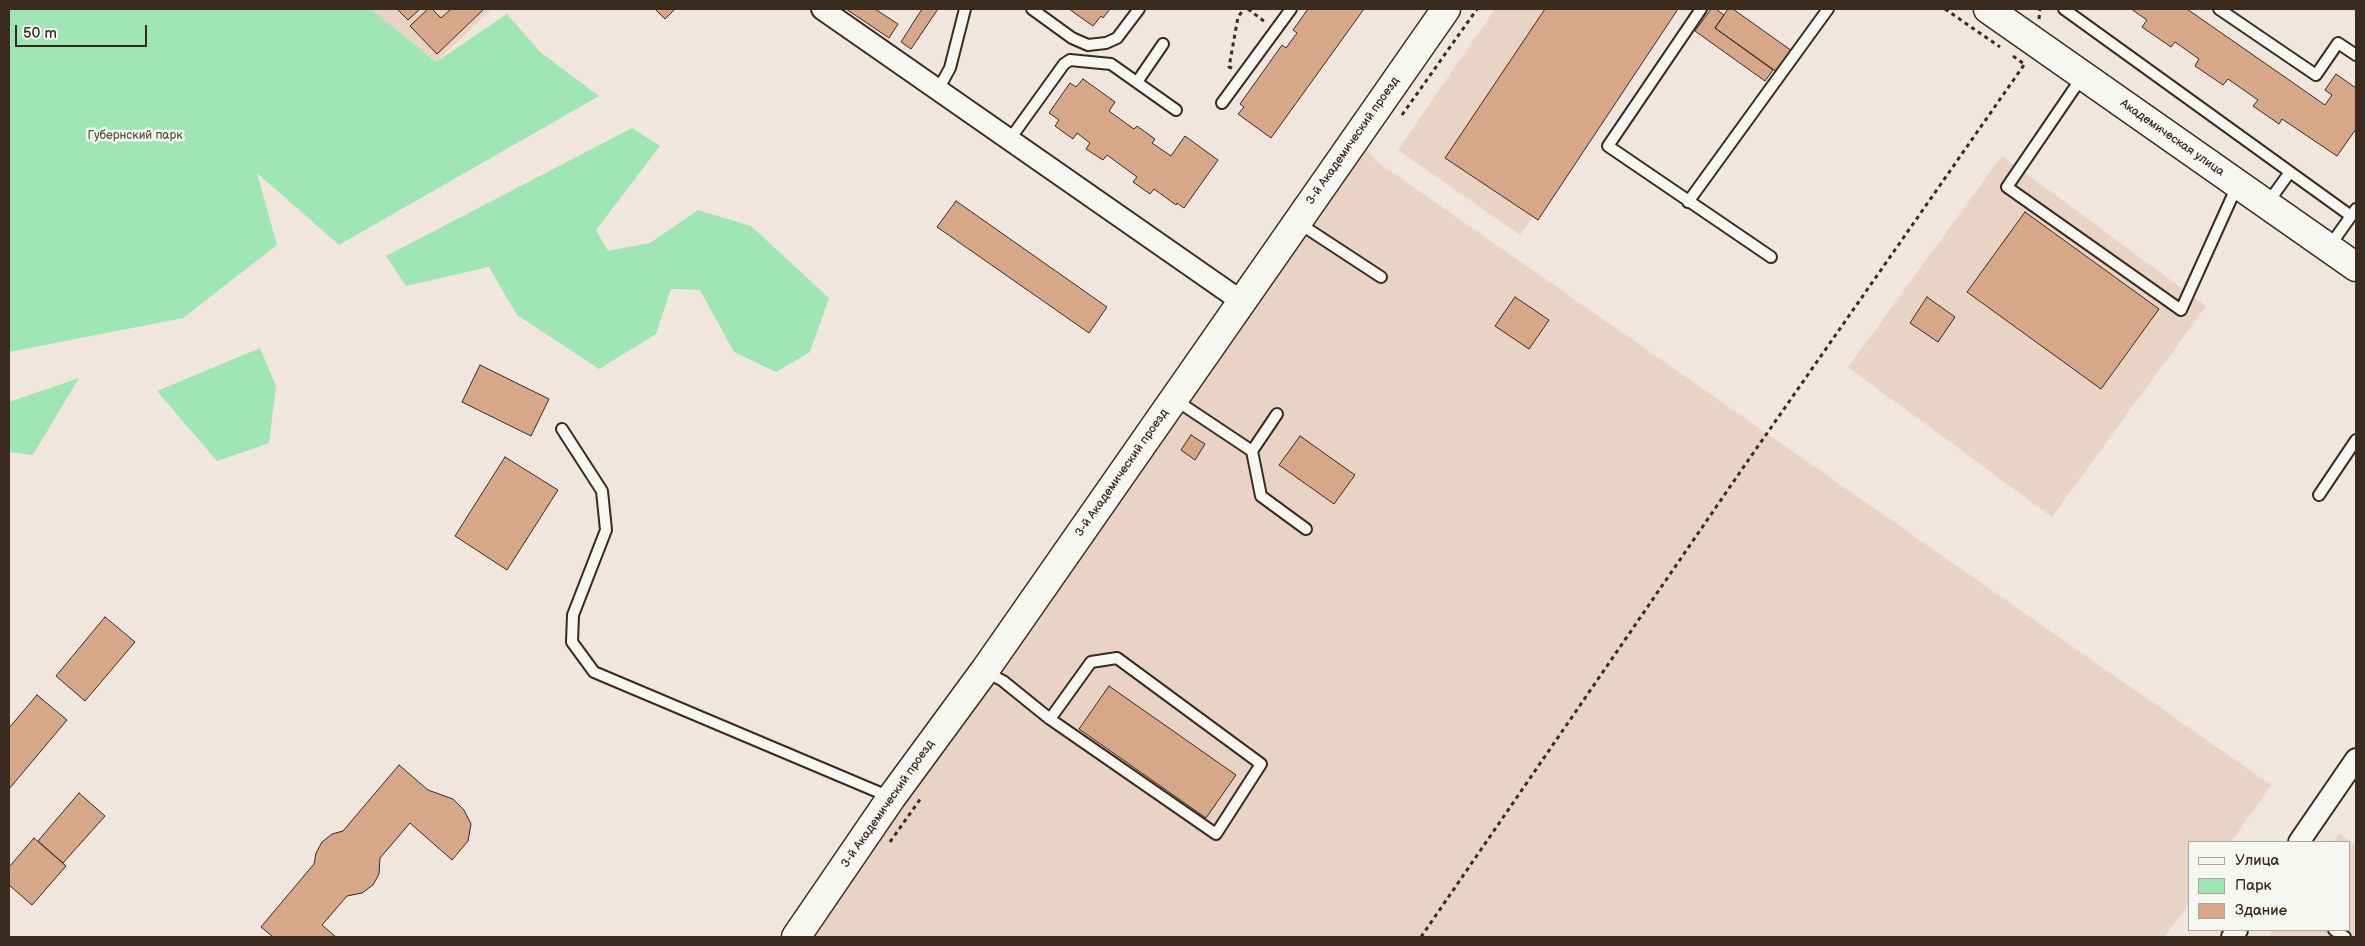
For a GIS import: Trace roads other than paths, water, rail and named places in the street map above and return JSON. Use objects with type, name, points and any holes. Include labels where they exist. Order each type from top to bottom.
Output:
[{"type":"street","points":[[822,9],[939,88],[1241,301]]},
{"type":"street","name":"3-й Академический проезд","points":[[796,937],[891,798],[984,670],[1446,9]]},
{"type":"street","name":"Академическая улица","points":[[1988,9],[2031,55],[2083,76],[2356,267]]},
{"type":"street","points":[[2300,841],[2356,760]]},
{"type":"lane","points":[[939,88],[950,68],[965,9]]},
{"type":"lane","points":[[1032,9],[1072,38],[1088,45],[1106,43],[1117,38],[1139,9]]},
{"type":"lane","points":[[1222,103],[1291,9]]},
{"type":"lane","points":[[1701,9],[1608,146],[1771,257]]},
{"type":"lane","points":[[1688,202],[1828,9]]},
{"type":"lane","points":[[2064,9],[2290,172],[2354,212],[2328,247]]},
{"type":"lane","points":[[2219,9],[2316,75],[2338,43],[2356,55]]},
{"type":"lane","points":[[1136,82],[1163,44]]},
{"type":"lane","points":[[1010,139],[1064,64],[1070,60],[1111,64],[1176,110]]},
{"type":"lane","points":[[2083,76],[2007,187],[2181,310],[2238,184]]},
{"type":"lane","points":[[2266,204],[2290,172]]},
{"type":"lane","points":[[1296,222],[1381,277]]},
{"type":"lane","points":[[1173,399],[1252,451],[1261,496],[1306,529]]},
{"type":"lane","points":[[1252,451],[1277,414]]},
{"type":"lane","points":[[562,429],[602,491],[606,530],[573,615],[572,642],[594,672],[891,798]]},
{"type":"lane","points":[[2319,495],[2356,440]]},
{"type":"lane","points":[[984,670],[1003,681],[1050,719],[1216,834],[1261,764],[1117,658],[1090,662],[1050,719]]},
{"type":"park label","name":"Губернский парк","points":[[135,136]]}]
